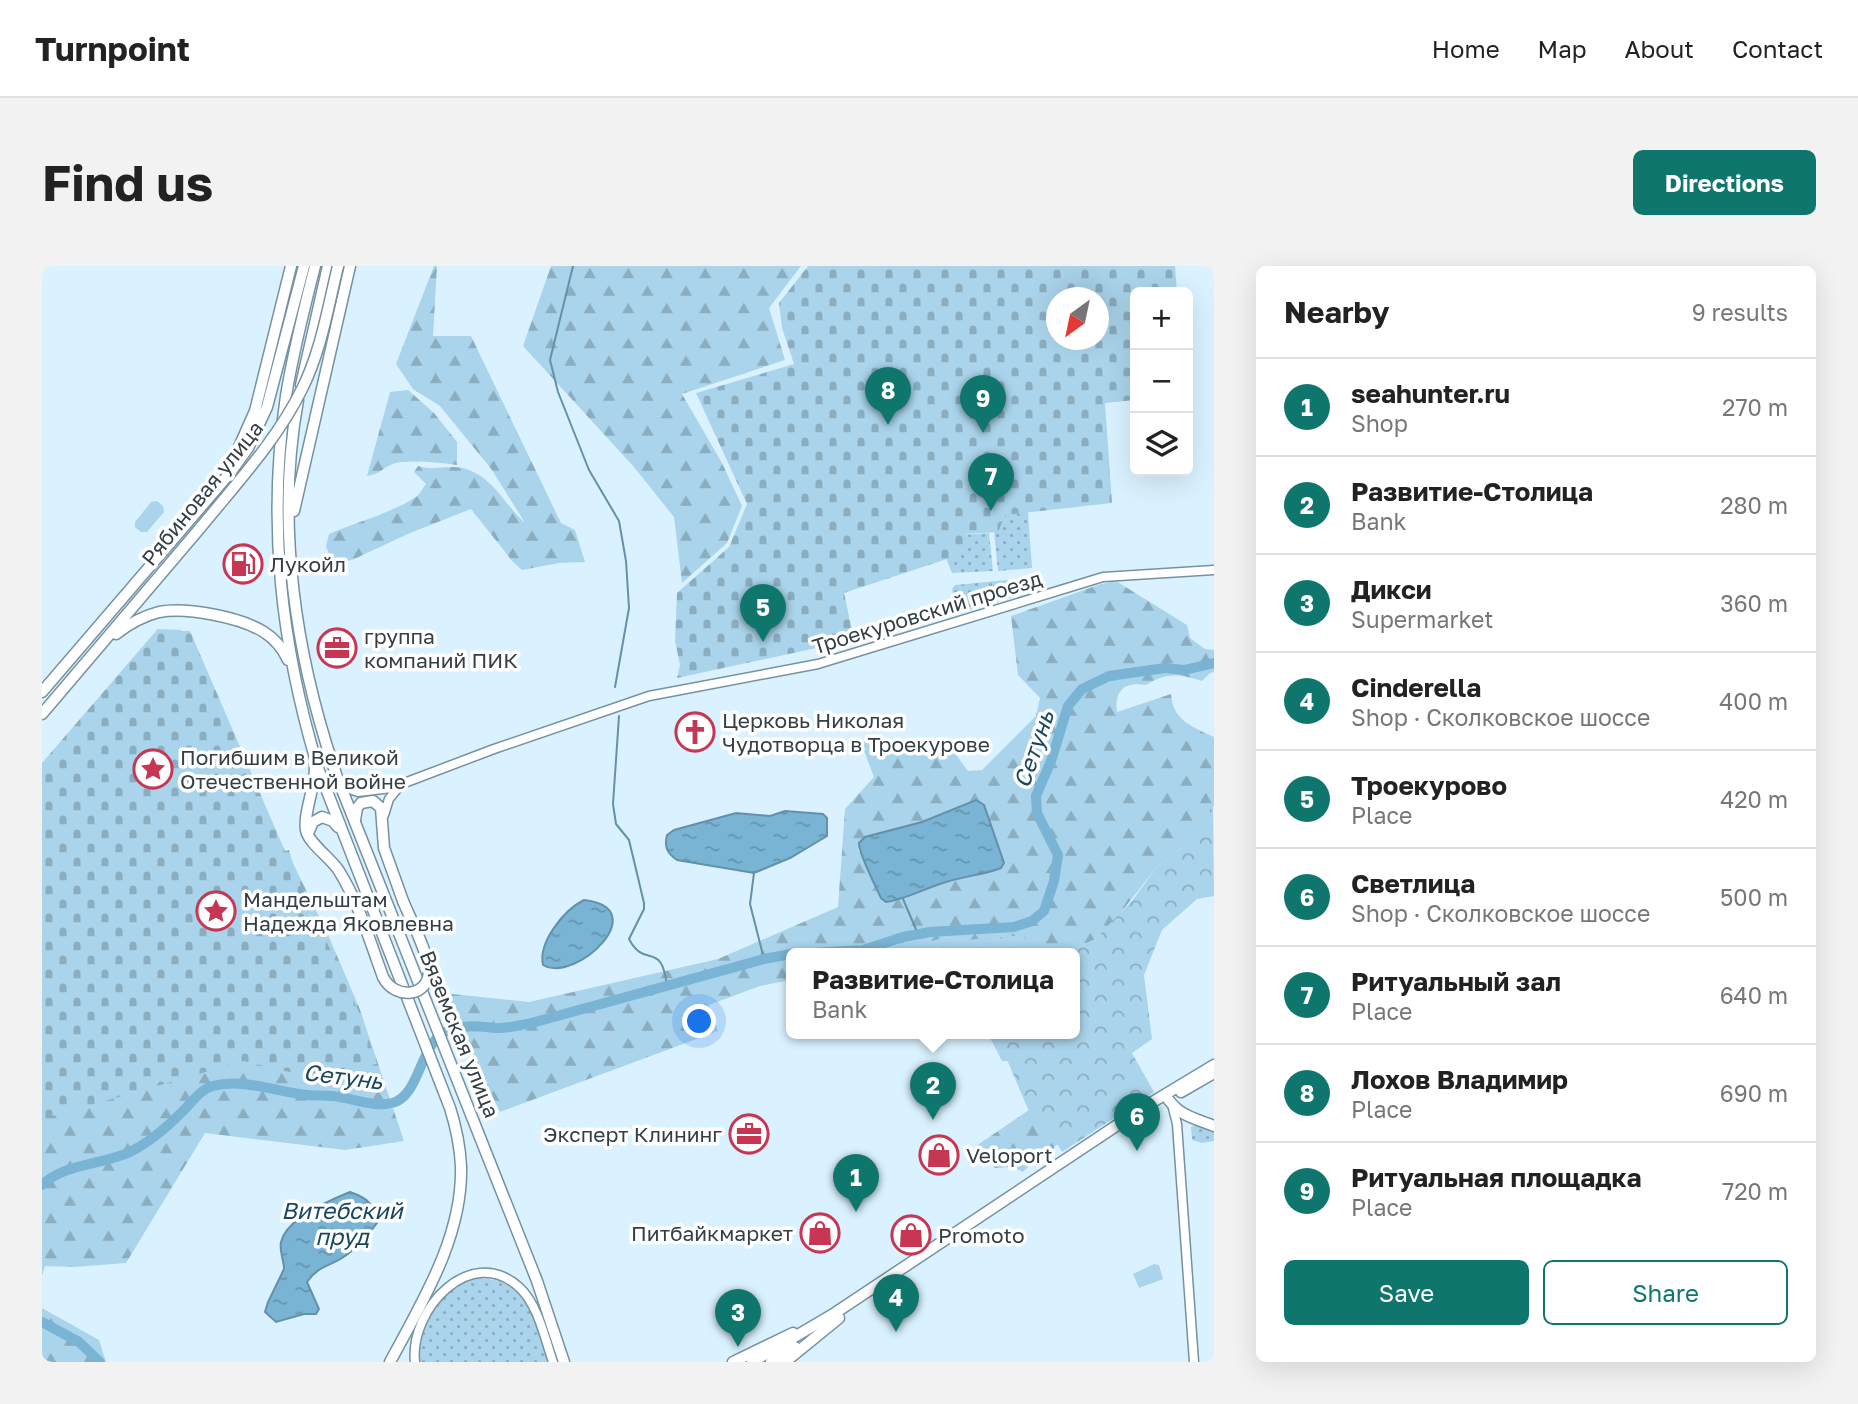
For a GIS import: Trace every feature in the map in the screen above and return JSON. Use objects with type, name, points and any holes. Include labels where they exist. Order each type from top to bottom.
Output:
[{"type":"main road","points":[[215,490],[240,448],[255,411],[291,266]]},
{"type":"main road","name":"Рябиновая улица","points":[[42,692],[242,456],[260,426],[274,384],[304,266]]},
{"type":"main road","name":"Вяземская улица","points":[[315,266],[289,377],[278,482],[278,558],[286,639],[314,756],[450,1108],[458,1135],[461,1167],[459,1197],[442,1261],[390,1362]]},
{"type":"main road","name":"Вяземская улица","points":[[328,266],[297,407],[289,500],[298,626],[305,665],[337,777],[537,1281],[564,1362]]},
{"type":"main road","name":"Рябиновая улица","points":[[42,714],[201,527],[280,427],[303,387],[314,358],[338,266]]},
{"type":"main road","points":[[290,533],[301,471],[350,266]]},
{"type":"main road","points":[[99,647],[138,620],[158,612],[191,611],[238,621],[265,632],[276,641],[294,675]]},
{"type":"main road","points":[[314,756],[314,787],[306,822],[308,835],[332,861],[347,884],[383,977],[390,987],[405,993],[420,988],[428,975],[428,963],[384,848],[382,811],[363,798],[355,813],[355,825]]},
{"type":"main road","points":[[308,835],[313,822],[322,817],[333,821],[341,831]]},
{"type":"main road","points":[[771,1362],[1169,1101],[1214,1065]]},
{"type":"main road","points":[[752,1362],[835,1313],[1214,1073]]},
{"type":"main road","points":[[1169,1101],[1191,1118],[1214,1126]]},
{"type":"main road","points":[[733,1362],[835,1313]]},
{"type":"main road","points":[[785,1362],[825,1328]]},
{"type":"street","name":"Троекуровский проезд","points":[[363,798],[649,696],[818,664],[1103,577],[1214,570]]},
{"type":"street","points":[[337,777],[347,788],[363,798],[391,788]]},
{"type":"street","points":[[382,811],[391,795],[403,784]]},
{"type":"street","points":[[382,811],[385,796],[391,788]]},
{"type":"street","points":[[1169,1101],[1177,1124],[1194,1362]]},
{"type":"street","points":[[415,1362],[418,1336],[438,1296],[460,1278],[479,1273],[507,1279],[523,1290],[532,1304],[553,1362]]},
{"type":"green space","points":[[434,266],[437,266],[433,336],[471,336],[561,523],[575,530],[585,562],[559,563],[522,570],[471,509],[352,560],[333,564],[326,546],[329,534],[385,513],[416,497],[426,484],[414,472],[418,466],[463,468],[483,477],[525,523],[492,470],[440,406],[413,389],[396,364]]},
{"type":"green space","points":[[551,266],[801,266],[769,308],[785,360],[682,394],[722,463],[742,506],[727,543],[682,583],[674,517],[634,467],[523,346]]},
{"type":"green space","points":[[808,266],[1175,266],[1177,287],[1130,287],[1130,400],[1105,403],[1112,503],[1005,515],[998,532],[966,534],[968,552],[844,593],[854,640],[677,678],[680,665],[675,641],[677,593],[729,547],[747,504],[696,393],[794,364],[782,328],[779,303]]},
{"type":"green space","points":[[408,390],[434,413],[457,442],[457,465],[406,462],[367,476],[390,392]]},
{"type":"green space","points":[[992,498],[1028,512],[1032,568],[998,571],[994,532],[998,532]]},
{"type":"green space","points":[[157,501],[163,506],[164,512],[147,532],[141,532],[135,527],[135,522],[151,502]]},
{"type":"green space","points":[[989,533],[993,571],[952,573],[946,558],[961,535]]},
{"type":"green space","points":[[1029,578],[1033,581],[1032,591],[955,614],[951,612],[956,609],[952,589],[955,585]]},
{"type":"green space","points":[[1116,581],[1187,625],[1190,638],[1205,649],[1214,650],[1214,672],[1202,681],[1173,675],[1146,685],[1126,686],[1117,698],[1117,712],[1171,694],[1176,711],[1185,722],[1214,737],[1214,806],[1187,844],[1156,868],[1115,920],[1094,940],[1075,948],[976,948],[986,939],[947,937],[909,948],[786,948],[786,981],[760,986],[709,1005],[718,1031],[500,1112],[447,1001],[452,994],[529,1002],[718,959],[838,907],[845,809],[874,777],[860,740],[907,752],[946,741],[968,771],[982,770],[1036,716],[1040,698],[1018,675],[1011,616]],"holes":[[[921,822],[994,839],[1004,863],[927,888],[903,899],[858,850],[865,837]]]},
{"type":"green space","points":[[157,629],[181,630],[188,634],[273,854],[288,853],[359,1007],[404,1141],[345,1150],[205,1133],[126,1263],[45,1266],[42,1276],[42,788],[154,638]]},
{"type":"green space","points":[[156,631],[190,631],[285,851],[289,850],[297,877],[362,1019],[377,1064],[302,1075],[244,1061],[42,1119],[42,763]]},
{"type":"green space","points":[[1213,805],[1214,896],[1197,899],[1162,930],[1144,975],[1152,1039],[1132,1053],[1154,1092],[1062,1152],[1039,1113],[1028,1109],[998,1039],[1080,1039],[1080,948],[1075,948],[1094,940],[1132,901],[1156,868],[1187,844]]},
{"type":"green space","points":[[1023,935],[1039,948],[906,948],[947,937],[969,940]]},
{"type":"green space","points":[[991,1039],[1019,1039],[1065,1146],[1056,1145],[1049,1155],[1032,1163],[1023,1172],[1013,1167],[995,1168],[976,1146],[1029,1110],[1009,1061],[1002,1061]]},
{"type":"green space","points":[[1200,1123],[1214,1128],[1214,1141],[1202,1143],[1192,1140],[1191,1127]]},
{"type":"green space","points":[[1154,1264],[1159,1265],[1163,1279],[1139,1288],[1133,1274]]},
{"type":"green space","points":[[471,1278],[491,1279],[506,1284],[517,1292],[532,1315],[548,1362],[418,1362],[423,1336],[432,1312],[448,1292]]},
{"type":"green space","points":[[42,1308],[99,1340],[106,1362],[42,1362]]},
{"type":"water","points":[[976,800],[984,805],[1004,863],[1001,868],[946,882],[894,901],[886,902],[881,898],[859,843],[865,837],[922,822]]},
{"type":"water","points":[[785,811],[823,814],[827,818],[827,836],[790,858],[754,873],[677,860],[667,849],[667,835],[674,830],[736,813],[770,816]]},
{"type":"water","points":[[584,900],[604,906],[612,916],[611,929],[602,943],[589,955],[573,964],[557,968],[543,965],[544,947],[554,928],[568,911]]},
{"type":"water","name":"Витебский пруд","points":[[350,1192],[369,1203],[377,1223],[353,1250],[322,1268],[307,1282],[319,1309],[316,1314],[304,1314],[276,1322],[265,1312],[284,1269],[281,1242],[285,1234],[310,1211]]},
{"type":"waterway","points":[[573,266],[550,360],[558,392],[589,470],[619,521],[626,561],[629,608],[615,687]]},
{"type":"waterway","name":"Сетунь","points":[[869,948],[930,932],[1014,927],[1032,921],[1044,911],[1054,881],[1058,855],[1037,813],[1036,796],[1051,761],[1068,706],[1082,689],[1109,676],[1165,668],[1184,670],[1214,663]]},
{"type":"waterway","points":[[619,716],[613,804],[616,824],[629,840],[644,903],[644,909],[629,939],[641,953],[657,959],[661,964],[667,987]]},
{"type":"waterway","points":[[754,873],[750,904],[764,959]]},
{"type":"waterway","points":[[903,899],[918,934]]},
{"type":"waterway","name":"Сетунь","points":[[42,1185],[62,1172],[119,1156],[137,1148],[170,1124],[200,1093],[213,1086],[248,1085],[373,1104],[392,1103],[402,1098],[409,1090],[432,1045],[439,1036],[449,1030],[467,1026],[500,1028],[528,1024],[786,955]]},
{"type":"waterway","name":"Сетунь","points":[[42,1322],[79,1342],[100,1362]]},
{"type":"place","name":"Лохов Владимир","points":[[888,425]]},
{"type":"place","name":"Ритуальная площадка","points":[[983,433]]},
{"type":"place","name":"Ритуальный зал","points":[[991,511]]},
{"type":"place","name":"Лукойл","points":[[243,564]]},
{"type":"place","name":"Троекурово","points":[[763,642]]},
{"type":"place","name":"группа компаний ПИК","points":[[337,648]]},
{"type":"place","name":"Церковь Николая Чудотворца в Троекурове","points":[[695,732]]},
{"type":"place","name":"Погибшим в Великой Отечественной войне","points":[[153,769]]},
{"type":"place","name":"Мандельштам Надежда Яковлевна","points":[[216,911]]},
{"type":"place","name":"Развитие-Столица","points":[[933,1120]]},
{"type":"place","name":"Эксперт Клининг","points":[[749,1134]]},
{"type":"place","name":"Светлица","points":[[1137,1151]]},
{"type":"place","name":"Veloport","points":[[939,1155]]},
{"type":"place","name":"seahunter.ru","points":[[856,1212]]},
{"type":"place","name":"Питбайкмаркет","points":[[820,1233]]},
{"type":"place","name":"Promoto","points":[[911,1235]]},
{"type":"place","name":"Cinderella","points":[[896,1332]]},
{"type":"place","name":"Дикси","points":[[738,1347]]}]
